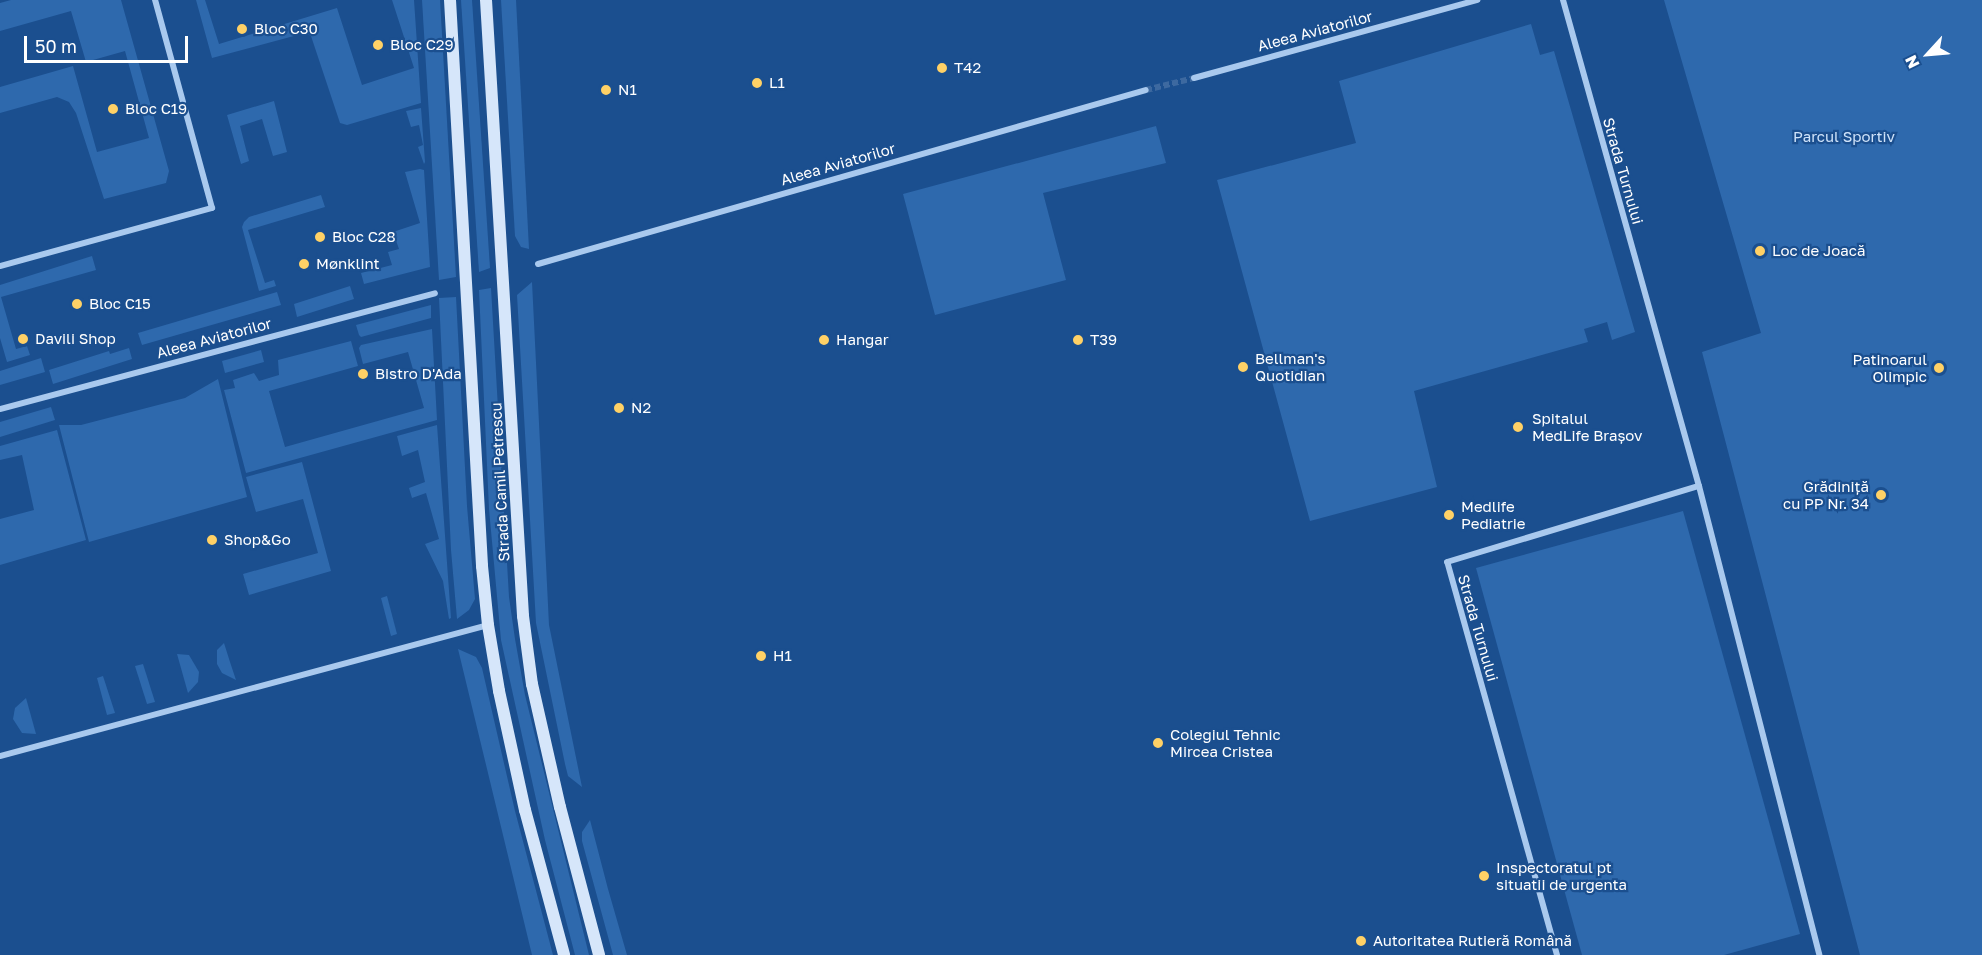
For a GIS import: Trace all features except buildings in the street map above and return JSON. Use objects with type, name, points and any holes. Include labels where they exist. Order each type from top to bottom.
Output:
[{"type":"street","points":[[0,266],[213,208],[154,0]]},
{"type":"street","name":"Strada Camil Petrescu","points":[[450,0],[482,566],[488,625],[499,691],[525,810],[564,955]]},
{"type":"street","name":"Strada Camil Petrescu","points":[[486,0],[524,616],[532,684],[549,762],[599,955]]},
{"type":"street","name":"Aleea Aviatorilor","points":[[1194,78],[1477,0]]},
{"type":"street","name":"Strada Turnului","points":[[1563,0],[1699,486],[1819,955]]},
{"type":"street","name":"Aleea Aviatorilor","points":[[537,264],[1146,90]]},
{"type":"street","name":"Aleea Aviatorilor","points":[[0,409],[435,292]]},
{"type":"street","name":"Strada Turnului","points":[[1557,955],[1447,562],[1699,486]]},
{"type":"street","points":[[0,756],[488,625]]},
{"type":"green space","points":[[11,0],[121,0],[169,171],[166,183],[104,199],[76,113],[69,102],[57,97],[0,113],[0,87],[73,66],[97,152],[149,138],[125,51],[86,62],[71,11],[0,31],[0,3]]},
{"type":"green space","points":[[196,0],[205,0],[219,44],[337,8],[362,85],[414,68],[392,0],[414,0],[421,103],[347,125],[340,123],[311,36],[305,33],[212,58]]},
{"type":"green space","points":[[422,0],[440,0],[456,277],[439,280]]},
{"type":"green space","points":[[461,0],[472,0],[490,268],[479,272]]},
{"type":"green space","points":[[501,0],[516,0],[529,249],[521,247],[515,236]]},
{"type":"green space","name":"Parcul Sportiv","points":[[1664,0],[1982,0],[1982,955],[1860,955],[1702,352],[1761,333]]},
{"type":"green space","points":[[1531,24],[1540,55],[1554,51],[1635,332],[1612,340],[1607,322],[1584,329],[1588,342],[1414,391],[1437,487],[1310,521],[1217,180],[1356,143],[1339,81]]},
{"type":"green space","points":[[274,101],[287,152],[273,156],[262,119],[240,126],[249,161],[241,164],[227,115]]},
{"type":"green space","points":[[421,108],[425,162],[424,164],[418,147],[423,145],[419,125],[411,127],[406,111]]},
{"type":"green space","points":[[1156,126],[1166,163],[1043,193],[1066,280],[935,315],[903,194]]},
{"type":"green space","points":[[424,170],[430,267],[364,284],[361,273],[392,265],[388,252],[399,249],[393,232],[420,223],[405,172]]},
{"type":"green space","points":[[321,195],[325,207],[248,230],[265,283],[274,280],[276,286],[259,291],[242,227],[244,222],[249,217]]},
{"type":"green space","points":[[92,256],[96,270],[1,297],[16,349],[27,346],[30,355],[7,362],[0,338],[0,285]]},
{"type":"green space","points":[[532,282],[549,625],[582,787],[568,776],[536,623],[517,295]]},
{"type":"green space","points":[[350,286],[354,299],[297,317],[294,304]]},
{"type":"green space","points":[[491,288],[509,597],[515,639],[525,695],[589,955],[575,955],[545,840],[501,640],[489,509],[479,290]]},
{"type":"green space","points":[[277,292],[281,305],[142,345],[138,333]]},
{"type":"green space","points":[[456,297],[467,506],[475,599],[469,610],[457,619],[451,550],[439,298]]},
{"type":"green space","points":[[431,305],[431,318],[361,337],[359,335],[356,325]]},
{"type":"green space","points":[[432,329],[437,420],[246,473],[224,390],[235,388],[233,380],[254,373],[259,381],[279,375],[278,360],[351,341],[358,366],[269,391],[285,447],[424,408],[408,352],[363,364],[359,348],[361,345]]},
{"type":"green space","points":[[129,348],[132,359],[53,384],[49,370],[109,351],[110,354]]},
{"type":"green space","points":[[261,350],[264,362],[225,373],[222,361]]},
{"type":"green space","points":[[41,358],[45,372],[0,385],[0,371]]},
{"type":"green space","points":[[218,379],[247,497],[89,542],[59,425],[81,425],[185,398]]},
{"type":"green space","points":[[51,407],[55,420],[0,437],[0,422]]},
{"type":"green space","points":[[437,425],[451,618],[449,619],[443,581],[425,544],[439,539],[426,493],[412,498],[409,488],[425,482],[418,450],[402,456],[397,436]]},
{"type":"green space","points":[[57,430],[86,540],[0,565],[0,519],[34,510],[22,455],[0,460],[0,446]]},
{"type":"green space","points":[[302,462],[331,571],[249,595],[243,574],[318,553],[303,499],[256,512],[246,477]]},
{"type":"green space","points":[[1683,511],[1800,934],[1724,955],[1582,955],[1476,568]]},
{"type":"green space","points":[[387,596],[397,634],[391,636],[381,598]]},
{"type":"green space","points":[[224,643],[236,680],[222,673],[217,664],[217,650]]},
{"type":"green space","points":[[458,649],[476,657],[482,668],[515,811],[553,955],[532,955]]},
{"type":"green space","points":[[177,654],[189,655],[199,672],[198,682],[188,693]]},
{"type":"green space","points":[[143,664],[155,702],[147,704],[135,666]]},
{"type":"green space","points":[[103,676],[115,713],[107,715],[97,678]]},
{"type":"green space","points":[[26,698],[36,734],[22,733],[13,719],[15,708]]},
{"type":"green space","points":[[590,820],[627,955],[613,955],[582,841],[582,832]]},
{"type":"tunnel","points":[[1146,90],[1194,78]]},
{"type":"place","name":"Bloc C30","points":[[242,29]]},
{"type":"place","name":"Bloc C29","points":[[378,45]]},
{"type":"place","name":"T42","points":[[942,68]]},
{"type":"place","name":"L1","points":[[757,83]]},
{"type":"place","name":"N1","points":[[606,90]]},
{"type":"place","name":"Bloc C19","points":[[113,109]]},
{"type":"place","name":"Bloc C28","points":[[320,237]]},
{"type":"place","name":"Loc de Joacă","points":[[1760,251]]},
{"type":"place","name":"Mønklint","points":[[304,264]]},
{"type":"place","name":"Bloc C15","points":[[77,304]]},
{"type":"place","name":"Davili Shop","points":[[23,339]]},
{"type":"place","name":"Hangar","points":[[824,340]]},
{"type":"place","name":"T39","points":[[1078,340]]},
{"type":"place","name":"Bellman's Quotidian","points":[[1243,367]]},
{"type":"place","name":"Patinoarul Olimpic","points":[[1939,368]]},
{"type":"place","name":"Bistro D'Ada","points":[[363,374]]},
{"type":"place","name":"N2","points":[[619,408]]},
{"type":"place","name":"Spitalul MedLife Brașov","points":[[1518,427]]},
{"type":"place","name":"Grădiniță cu PP Nr. 34","points":[[1881,495]]},
{"type":"place","name":"Medlife Pediatrie","points":[[1449,515]]},
{"type":"place","name":"Shop&Go","points":[[212,540]]},
{"type":"place","name":"H1","points":[[761,656]]},
{"type":"place","name":"Colegiul Tehnic Mircea Cristea","points":[[1158,743]]},
{"type":"place","name":"Inspectoratul pt situatii de urgenta","points":[[1484,876]]},
{"type":"place","name":"Autoritatea Rutieră Română","points":[[1361,941]]}]
